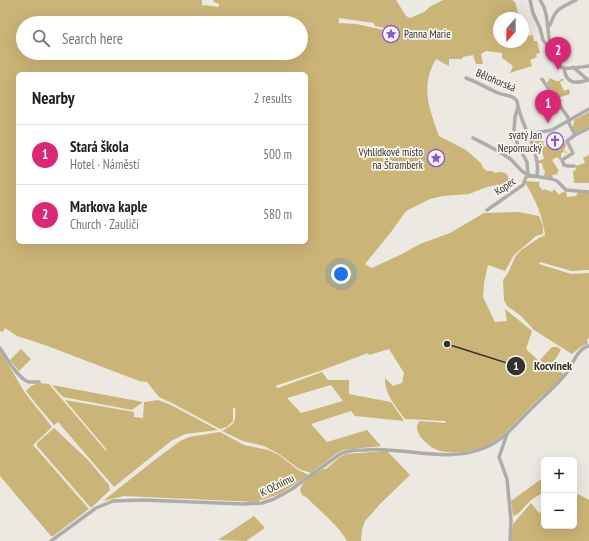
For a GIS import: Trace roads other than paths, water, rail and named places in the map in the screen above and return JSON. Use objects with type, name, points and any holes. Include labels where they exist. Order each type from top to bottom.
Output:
[{"type":"street","points":[[530,0],[543,40],[546,44],[550,44]]},
{"type":"street","points":[[540,0],[545,12],[550,44],[556,62],[564,68],[589,66]]},
{"type":"street","points":[[548,26],[550,25],[554,13],[557,10],[576,0]]},
{"type":"street","points":[[573,67],[588,80]]},
{"type":"street","points":[[564,68],[565,74],[569,80],[577,83],[588,80]]},
{"type":"street","name":"Bělohorská","points":[[466,78],[483,84],[499,93],[511,95],[517,101]]},
{"type":"street","points":[[542,79],[569,119],[568,121],[575,135]]},
{"type":"street","name":"Kopec","points":[[473,138],[502,153],[522,172],[528,175],[536,176],[537,165],[529,134],[517,101]]},
{"type":"street","name":"Kopec","points":[[486,210],[523,185],[528,175],[527,162],[518,146],[514,130],[515,117],[518,107]]},
{"type":"street","points":[[529,134],[552,130],[589,109]]},
{"type":"street","points":[[574,166],[564,165],[562,161],[573,153],[567,141],[589,128]]},
{"type":"street","points":[[536,176],[557,181],[566,190],[589,192]]},
{"type":"street","name":"K Očnímu","points":[[51,541],[96,508],[113,501],[144,500],[260,504],[274,499],[292,489],[340,454],[348,451],[390,449],[425,453],[462,454],[486,448],[507,433],[565,376],[573,364],[576,355],[583,348],[589,346]]},
{"type":"street","points":[[0,348],[9,363],[23,377],[29,382],[39,382]]},
{"type":"street","name":"K Očnímu","points":[[507,433],[499,457],[507,479],[511,520],[510,541]]},
{"type":"place","name":"Panna Marie","points":[[391,34]]},
{"type":"place","name":"Markova kaple","points":[[558,70]]},
{"type":"place","name":"Stará škola","points":[[548,123]]},
{"type":"place","name":"svatý Jan Nepomucký","points":[[555,141]]},
{"type":"place","name":"Vyhlídkové místo na Štramberk","points":[[436,158]]},
{"type":"place","name":"Kocvínek","points":[[447,344]]}]
